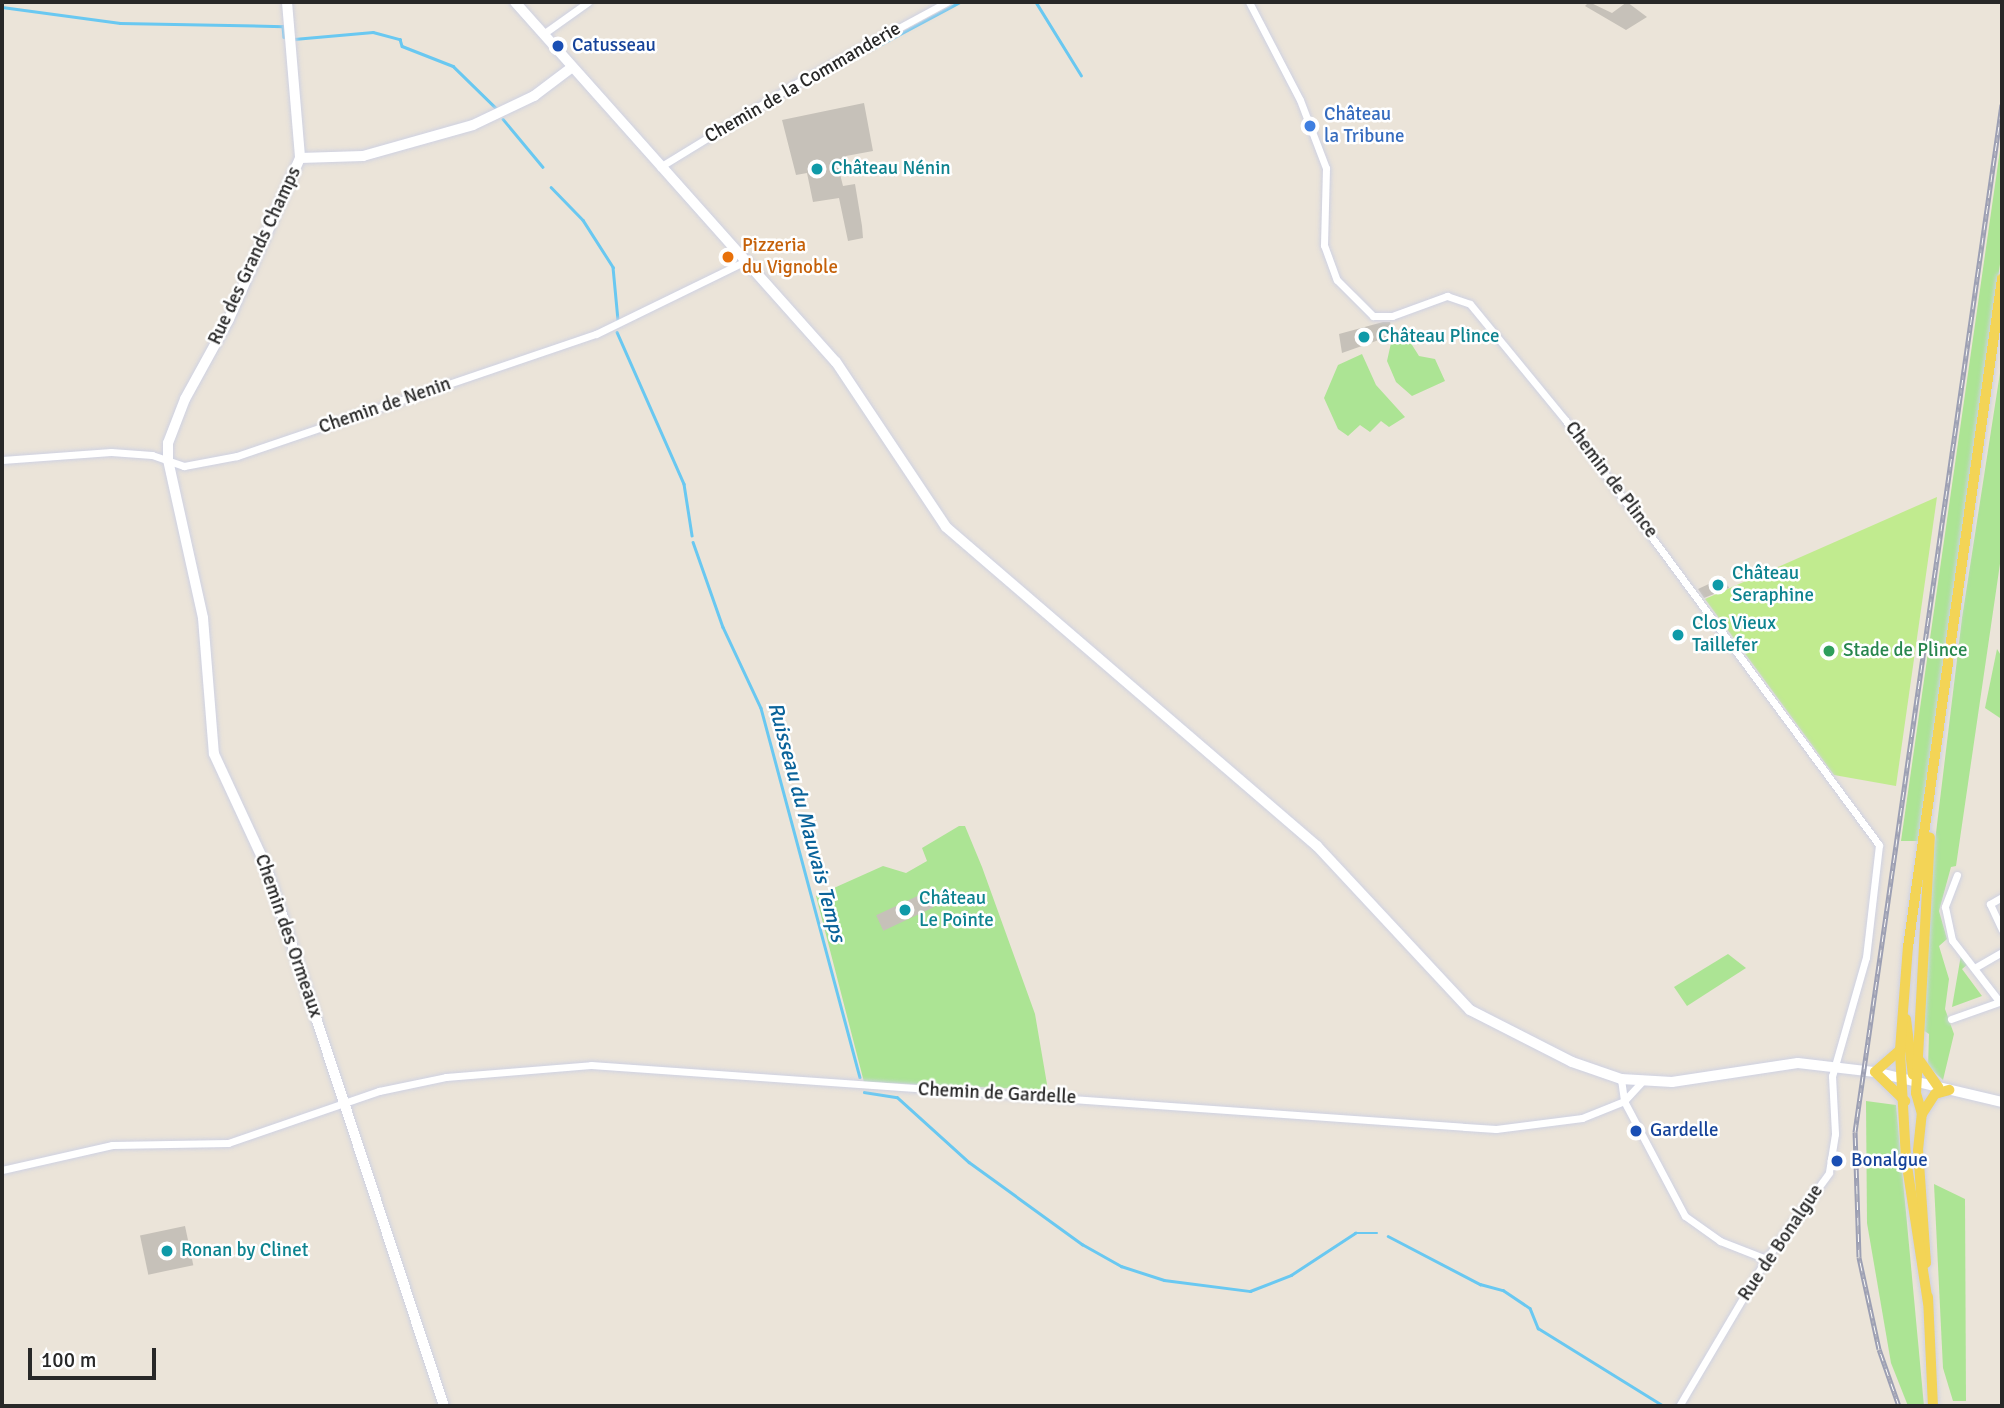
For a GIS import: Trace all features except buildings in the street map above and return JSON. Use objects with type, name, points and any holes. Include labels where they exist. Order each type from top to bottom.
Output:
[{"type":"main road","name":"Rue des Grands Champs","points":[[168,460],[168,443],[185,398],[229,319],[300,158],[287,2]]},
{"type":"main road","points":[[515,2],[660,167],[749,259],[836,362],[946,527],[1317,846],[1486,1021],[1621,1079],[1641,1083],[1765,1065],[1833,1066],[1875,1072],[2002,1102]]},
{"type":"main road","points":[[300,158],[363,156],[473,125],[534,96],[571,68]]},
{"type":"main road","points":[[1918,1150],[1922,1114],[1900,1050],[1905,1016],[1908,947],[2002,279]]},
{"type":"main road","name":"Chemin des Ormeaux","points":[[168,460],[203,618],[214,754],[265,866],[444,1406]]},
{"type":"main road","points":[[1928,1303],[1906,1159],[1905,1101],[1920,1061],[1936,754]]},
{"type":"main road","points":[[1905,1016],[1918,1150],[1933,1406]]},
{"type":"main road","points":[[1875,1072],[1900,1050]]},
{"type":"main road","points":[[1920,1061],[1943,1089]]},
{"type":"main road","points":[[1875,1072],[1905,1101]]},
{"type":"main road","points":[[1922,1114],[1935,1094],[1943,1089]]},
{"type":"street","points":[[543,34],[588,2]]},
{"type":"street","name":"Chemin de la Commanderie","points":[[660,167],[797,83],[947,2]]},
{"type":"street","name":"Chemin de Plince","points":[[1250,2],[1300,100],[1326,168],[1324,245],[1337,280],[1373,316],[1392,316],[1447,296],[1470,304],[1592,454],[1878,842],[1866,957],[1833,1066]]},
{"type":"street","name":"Chemin de Nenin","points":[[2,460],[85,452],[168,460],[184,466],[237,456],[550,351],[630,321],[749,259]]},
{"type":"street","points":[[1951,1019],[2001,1001],[1952,940],[1945,907],[1956,876]]},
{"type":"street","points":[[2002,897],[1990,904],[2002,930]]},
{"type":"street","points":[[1976,967],[2002,952]]},
{"type":"street","name":"Chemin de Gardelle","points":[[2,1170],[112,1144],[228,1143],[343,1103],[446,1077],[591,1065],[1496,1129],[1550,1126],[1624,1101],[1641,1083]]},
{"type":"street","name":"Rue de Bonalgue","points":[[1679,1406],[1766,1259],[1829,1173],[1835,1134],[1833,1066]]},
{"type":"street","points":[[1621,1079],[1624,1101],[1685,1216],[1720,1241],[1766,1259]]},
{"type":"green space","points":[[2002,136],[2002,250],[1918,841],[1901,841]]},
{"type":"green space","points":[[1407,337],[1419,356],[1435,359],[1445,381],[1412,396],[1396,382],[1387,361],[1391,343]]},
{"type":"green space","points":[[1362,354],[1376,385],[1405,417],[1389,427],[1381,421],[1370,432],[1360,425],[1348,436],[1338,429],[1324,398],[1338,365]]},
{"type":"green space","points":[[2002,360],[2002,550],[1956,866],[1951,867],[1939,911],[1947,939],[1939,946],[1949,979],[1945,1009],[1954,1034],[1943,1080],[1928,1066],[1929,1034],[1923,1030],[1932,866],[1962,618]]},
{"type":"green space","name":"Stade de Plince","points":[[1937,497],[1896,786],[1834,775],[1705,599]]},
{"type":"green space","points":[[1997,649],[2002,657],[2000,718],[1985,708]]},
{"type":"green space","points":[[959,826],[965,826],[982,867],[1035,1014],[1048,1090],[864,1082],[816,896],[883,866],[906,873],[927,861],[922,848]]},
{"type":"green space","points":[[1728,954],[1746,968],[1687,1006],[1674,987]]},
{"type":"green space","points":[[1961,955],[1968,964],[1962,969],[1982,996],[1952,1007]]},
{"type":"green space","points":[[1866,1101],[1896,1105],[1924,1406],[1908,1406],[1891,1363],[1867,1223]]},
{"type":"green space","points":[[1934,1184],[1965,1199],[1966,1401],[1953,1401],[1943,1368]]},
{"type":"waterway","points":[[870,50],[960,2]]},
{"type":"waterway","points":[[1036,2],[1081,75]]},
{"type":"waterway","name":"Ruisseau du Mauvais Temps","points":[[2,7],[120,23],[283,26],[284,37]]},
{"type":"waterway","name":"Ruisseau du Mauvais Temps","points":[[294,39],[373,32],[400,39],[402,46],[453,66],[497,109]]},
{"type":"waterway","name":"Ruisseau du Mauvais Temps","points":[[503,119],[543,167]]},
{"type":"waterway","name":"Ruisseau du Mauvais Temps","points":[[551,187],[583,220],[613,267],[618,320]]},
{"type":"waterway","name":"Ruisseau du Mauvais Temps","points":[[617,332],[684,484],[692,535]]},
{"type":"waterway","name":"Ruisseau du Mauvais Temps","points":[[693,542],[723,627],[761,708],[860,1077]]},
{"type":"waterway","name":"Ruisseau du Mauvais Temps","points":[[864,1092],[897,1097],[969,1162],[1082,1244],[1121,1266],[1164,1280],[1250,1291],[1291,1275],[1355,1233],[1377,1233]]},
{"type":"waterway","name":"Ruisseau du Mauvais Temps","points":[[1388,1236],[1480,1284],[1503,1290],[1530,1308],[1538,1328],[1664,1406]]},
{"type":"railway","points":[[1899,1406],[1879,1349],[1859,1257],[1855,1132],[2002,104]]},
{"type":"place","name":"Catusseau","points":[[558,46]]},
{"type":"place","name":"Château la Tribune","points":[[1310,126]]},
{"type":"place","name":"Château Nénin","points":[[817,169]]},
{"type":"place","name":"Pizzeria du Vignoble","points":[[728,257]]},
{"type":"place","name":"Château Plince","points":[[1364,337]]},
{"type":"place","name":"Château Seraphine","points":[[1718,585]]},
{"type":"place","name":"Clos Vieux Taillefer","points":[[1678,635]]},
{"type":"place","name":"Stade de Plince","points":[[1829,651]]},
{"type":"place","name":"Château Le Pointe","points":[[905,910]]},
{"type":"place","name":"Gardelle","points":[[1636,1131]]},
{"type":"place","name":"Bonalgue","points":[[1837,1161]]},
{"type":"place","name":"Ronan by Clinet","points":[[167,1251]]}]
